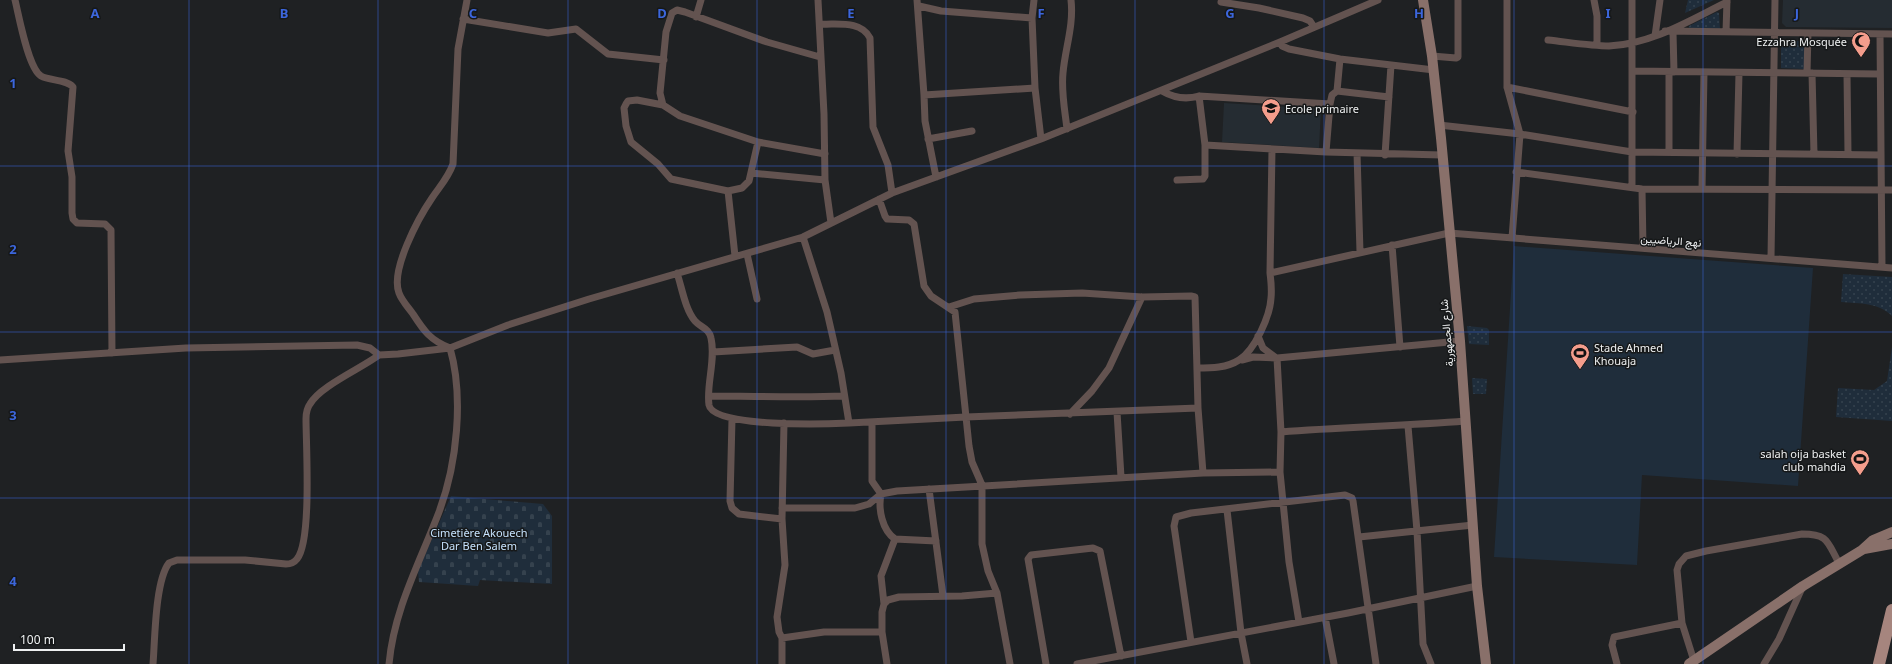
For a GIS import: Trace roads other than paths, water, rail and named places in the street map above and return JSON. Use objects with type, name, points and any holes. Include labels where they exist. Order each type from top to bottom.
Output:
[{"type":"main road","name":"شارع الجمهورية","points":[[1422,0],[1432,56],[1440,126],[1460,341],[1477,586],[1486,664]]},
{"type":"main road","points":[[1691,662],[1803,586],[1862,550],[1873,540],[1892,532]]},
{"type":"main road","points":[[1862,550],[1892,544]]},
{"type":"main road","points":[[1879,664],[1892,610]]},
{"type":"street","points":[[15,0],[21,28],[34,68],[43,77],[66,82],[73,87],[74,97],[68,143],[72,177],[72,213],[73,219],[77,223],[106,224],[111,230],[112,353]]},
{"type":"street","points":[[450,348],[437,343],[429,336],[402,299],[397,285],[403,258],[419,220],[449,175],[453,164],[458,49],[467,0]]},
{"type":"street","points":[[696,17],[701,0]]},
{"type":"street","points":[[818,0],[825,180],[831,223]]},
{"type":"street","points":[[1034,0],[1032,18],[1035,88],[1041,139]]},
{"type":"street","points":[[1067,129],[1062,76],[1072,18],[1072,0]]},
{"type":"street","points":[[153,664],[159,593],[164,572],[169,563],[177,560],[245,560],[286,564],[293,563],[298,558],[302,548],[306,512],[307,410],[310,403],[326,389],[379,355],[450,348],[508,325],[677,273],[803,238],[892,193],[1067,129],[1162,91],[1378,0]]},
{"type":"street","points":[[1432,56],[1458,57],[1458,0]]},
{"type":"street","points":[[1507,0],[1507,87],[1520,134],[1512,238]]},
{"type":"street","points":[[1594,0],[1597,16],[1597,44]]},
{"type":"street","points":[[1632,0],[1632,187]]},
{"type":"street","points":[[1655,36],[1660,0]]},
{"type":"street","points":[[1771,258],[1775,0]]},
{"type":"street","points":[[1548,40],[1608,46],[1633,43],[1669,32],[1727,1],[1726,32]]},
{"type":"street","points":[[1221,2],[1259,8],[1303,18],[1310,21],[1314,26]]},
{"type":"street","points":[[936,177],[925,121],[918,3],[941,11],[1032,18]]},
{"type":"street","points":[[663,105],[660,94],[666,32],[672,13],[677,10],[767,42],[820,57]]},
{"type":"street","points":[[463,19],[548,33],[576,29],[608,54],[664,60]]},
{"type":"street","points":[[820,24],[856,26],[863,29],[870,38],[873,127],[888,165],[892,193]]},
{"type":"street","points":[[1669,32],[1892,34]]},
{"type":"street","points":[[1669,32],[1672,72],[1669,152]]},
{"type":"street","points":[[1808,33],[1814,154]]},
{"type":"street","points":[[1880,34],[1879,74],[1882,267]]},
{"type":"street","points":[[1280,42],[1282,46],[1289,49],[1340,59],[1434,70]]},
{"type":"street","points":[[1337,91],[1340,59]]},
{"type":"street","points":[[1385,154],[1391,65]]},
{"type":"street","points":[[1633,72],[1879,74]]},
{"type":"street","points":[[1702,189],[1704,72]]},
{"type":"street","points":[[1737,154],[1739,73]]},
{"type":"street","points":[[1847,74],[1848,154]]},
{"type":"street","points":[[1507,87],[1633,112]]},
{"type":"street","points":[[924,95],[1035,88]]},
{"type":"street","points":[[1162,91],[1171,96],[1182,98],[1199,96],[1330,104]]},
{"type":"street","points":[[1326,152],[1332,95],[1337,91],[1389,96]]},
{"type":"street","points":[[1177,180],[1203,179],[1205,176],[1205,145],[1199,96]]},
{"type":"street","points":[[758,142],[749,181],[744,187],[728,191],[671,179],[658,164],[631,142],[626,126],[626,104],[628,101],[637,100],[663,105],[680,116],[758,142],[825,154]]},
{"type":"street","points":[[1440,126],[1520,134],[1632,152],[1848,154],[1881,156]]},
{"type":"street","points":[[928,139],[972,132]]},
{"type":"street","points":[[1205,145],[1272,150],[1385,154],[1442,154]]},
{"type":"street","points":[[1238,361],[1247,354],[1258,336],[1271,299],[1272,150]]},
{"type":"street","points":[[1357,153],[1360,252]]},
{"type":"street","points":[[1516,172],[1642,189],[1892,190]]},
{"type":"street","points":[[751,173],[825,180]]},
{"type":"street","points":[[1642,189],[1643,248]]},
{"type":"street","points":[[728,191],[735,256]]},
{"type":"street","points":[[879,199],[884,216],[887,219],[909,220],[914,224],[924,286],[931,296],[949,307],[955,314],[971,457],[982,485],[982,544],[988,571],[997,593],[1010,664]]},
{"type":"street","name":"نهج الرياضيين","points":[[1270,273],[1449,233],[1892,268]]},
{"type":"street","points":[[803,238],[827,312],[849,423]]},
{"type":"street","points":[[1392,245],[1400,347]]},
{"type":"street","points":[[747,254],[757,299]]},
{"type":"street","points":[[677,273],[690,313],[696,322],[710,333],[713,352],[709,396],[711,409],[720,416],[732,419],[784,423],[849,423],[1198,408]]},
{"type":"street","points":[[949,307],[974,299],[1020,295],[1082,293],[1142,297],[1195,297],[1198,408],[1203,473]]},
{"type":"street","points":[[1070,414],[1092,391],[1109,368],[1142,297]]},
{"type":"street","points":[[1258,336],[1263,348],[1277,358]]},
{"type":"street","points":[[1197,368],[1217,368],[1253,357],[1277,358],[1460,341]]},
{"type":"street","points":[[0,360],[186,348],[348,344],[366,347],[379,355]]},
{"type":"street","points":[[713,352],[797,347],[813,354],[835,350]]},
{"type":"street","points":[[389,664],[398,617],[408,583],[445,494],[458,408],[456,375],[450,348]]},
{"type":"street","points":[[1277,358],[1281,432],[1280,472],[1282,502],[1299,622]]},
{"type":"street","points":[[709,396],[772,396],[800,398],[844,396]]},
{"type":"street","points":[[1117,412],[1121,477]]},
{"type":"street","points":[[732,419],[730,501],[732,508],[739,514],[782,519]]},
{"type":"street","points":[[1281,432],[1344,427],[1408,426],[1465,421]]},
{"type":"street","points":[[872,422],[872,481],[881,494],[880,513],[887,530],[895,539],[936,541]]},
{"type":"street","points":[[782,664],[782,638],[779,632],[777,617],[784,574],[782,508],[784,423]]},
{"type":"street","points":[[1408,426],[1422,598],[1423,644],[1424,650],[1431,664]]},
{"type":"street","points":[[782,508],[856,508],[869,504],[881,494],[982,485],[1203,473],[1280,472]]},
{"type":"street","points":[[930,489],[943,596]]},
{"type":"street","points":[[1191,642],[1174,521],[1180,515],[1282,502],[1348,496],[1353,501],[1376,664]]},
{"type":"street","points":[[1227,510],[1241,633],[1247,664]]},
{"type":"street","points":[[1359,537],[1473,525]]},
{"type":"street","points":[[1691,662],[1682,623],[1677,570],[1679,564],[1686,556],[1706,551],[1795,536],[1816,534],[1826,540],[1839,563]]},
{"type":"street","points":[[887,664],[882,632],[884,604],[882,576],[895,539]]},
{"type":"street","points":[[1046,664],[1028,560],[1031,555],[1093,548],[1100,551],[1121,656]]},
{"type":"street","points":[[1077,664],[1325,617],[1477,586]]},
{"type":"street","points":[[1764,664],[1779,639],[1803,586]]},
{"type":"street","points":[[884,604],[893,597],[962,596],[997,593]]},
{"type":"street","points":[[1325,617],[1334,664]]},
{"type":"street","points":[[1618,664],[1612,645],[1614,637],[1682,623]]},
{"type":"street","points":[[782,638],[824,632],[882,632]]},
{"type":"place","name":"Ezzahra Mosquée","points":[[1861,58]]},
{"type":"place","name":"Ecole primaire","points":[[1271,125]]},
{"type":"place","name":"Stade Ahmed Khouaja","points":[[1580,370]]},
{"type":"place","name":"salah oija basket club mahdia","points":[[1860,476]]},
{"type":"park label","name":"Cimetière Akouech Dar Ben Salem","points":[[479,538]]}]
